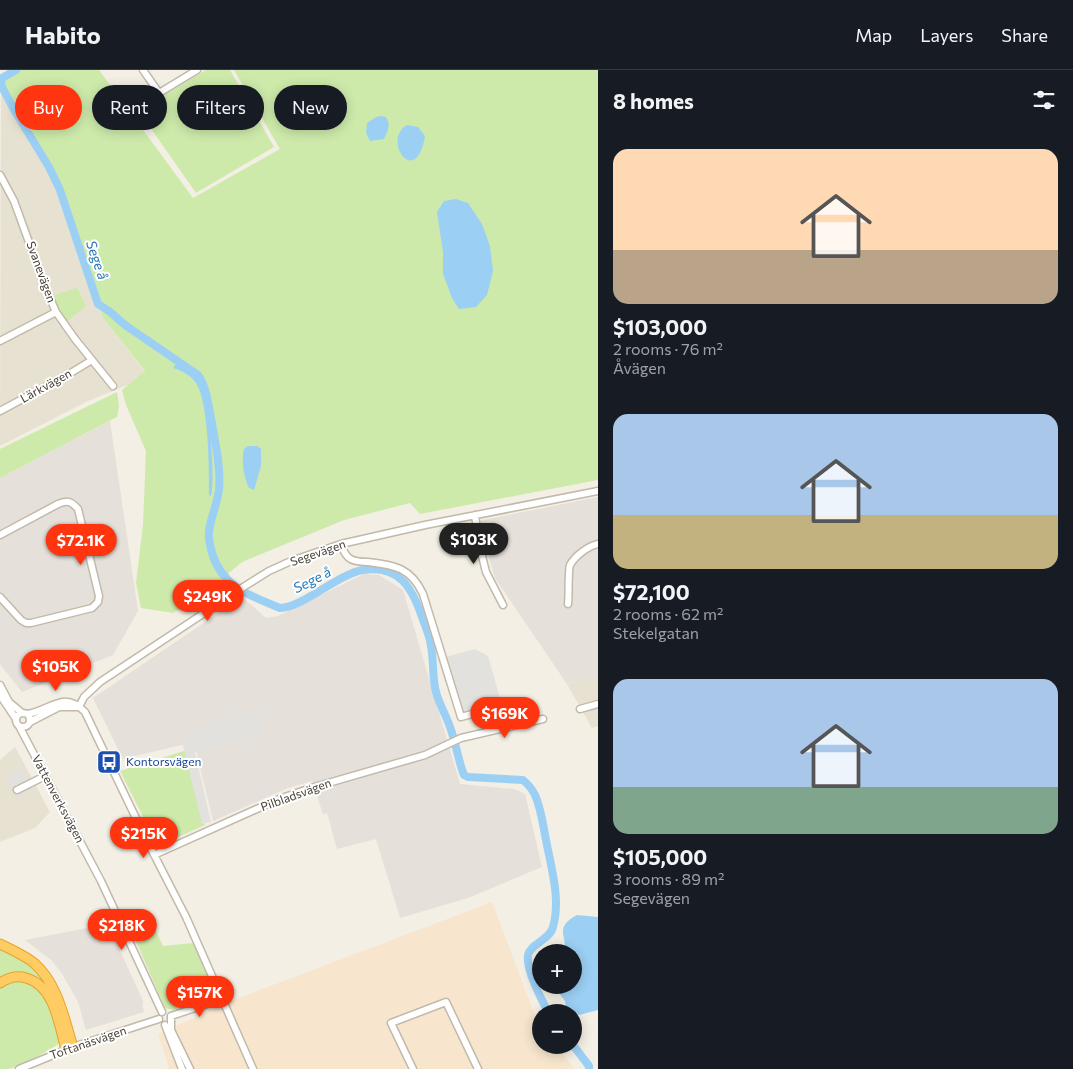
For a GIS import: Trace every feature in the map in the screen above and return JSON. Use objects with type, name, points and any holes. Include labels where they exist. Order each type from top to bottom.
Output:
[{"type":"highway","points":[[0,944],[29,960],[48,978],[57,996],[70,1048]]},
{"type":"highway","points":[[0,983],[12,977],[22,977],[40,985],[51,1001],[70,1048]]},
{"type":"street","points":[[143,70],[159,93],[193,71]]},
{"type":"street","name":"Svanevägen","points":[[0,175],[14,200],[56,312],[113,386]]},
{"type":"street","points":[[0,340],[56,312]]},
{"type":"street","name":"Lärkvägen","points":[[0,411],[92,360]]},
{"type":"street","name":"Segevägen","points":[[79,707],[84,697],[100,682],[238,590],[292,561],[341,544],[598,491]]},
{"type":"street","points":[[0,535],[58,504],[66,501],[72,502],[78,509],[99,596],[98,602],[92,608],[31,623],[21,620],[0,596]]},
{"type":"street","points":[[475,515],[479,544],[486,572],[504,605]]},
{"type":"street","points":[[341,544],[346,555],[352,560],[397,567],[416,580],[423,594],[461,717],[483,711]]},
{"type":"street","points":[[568,604],[570,566],[584,551],[598,544]]},
{"type":"street","points":[[0,685],[12,705],[30,717],[29,724]]},
{"type":"street","points":[[0,695],[22,728],[58,707],[79,707]]},
{"type":"street","points":[[16,719],[25,713],[35,713],[62,702],[72,702],[88,717],[154,855],[182,908],[253,1069]]},
{"type":"street","points":[[580,709],[598,704]]},
{"type":"street","name":"Pilbladsvägen","points":[[154,855],[279,799],[425,755],[461,738],[543,719]]},
{"type":"street","name":"Vattenverksvägen","points":[[29,724],[27,734],[31,748],[101,881],[162,1012]]},
{"type":"street","name":"Vattenverksvägen","points":[[19,726],[31,748]]},
{"type":"street","points":[[18,790],[45,776]]},
{"type":"street","points":[[190,1069],[171,1030],[169,1021],[168,1012],[160,1014],[159,1019],[161,1023],[169,1021],[222,999]]},
{"type":"street","points":[[413,1069],[391,1023],[446,1002],[478,1069]]},
{"type":"street","name":"Toftanäsvägen","points":[[19,1069],[70,1048],[159,1019]]},
{"type":"street","points":[[169,1021],[182,1069]]},
{"type":"shaded area","points":[[1,85],[15,112],[15,130],[26,130],[49,167],[60,190],[103,318],[145,372],[130,384],[86,402],[0,446]]},
{"type":"shaded area","points":[[110,421],[138,611],[113,655],[22,692],[0,664],[0,478]]},
{"type":"shaded area","points":[[598,497],[598,677],[567,684],[495,578],[478,521]]},
{"type":"shaded area","points":[[364,574],[379,575],[403,590],[460,784],[514,789],[525,794],[542,867],[468,898],[400,918],[376,839],[337,849],[327,813],[323,814],[312,781],[288,788],[213,821],[194,742],[123,759],[93,698],[242,597],[266,618],[278,616]]},
{"type":"shaded area","points":[[475,649],[488,656],[502,705],[489,714],[459,722],[448,682],[445,682],[438,659]]},
{"type":"shaded area","points":[[598,677],[598,726],[592,728],[567,684]]},
{"type":"shaded area","points":[[258,711],[261,735],[195,752],[211,822],[202,824],[183,745],[199,726]]},
{"type":"shaded area","points":[[15,747],[50,812],[35,828],[0,842],[0,760]]},
{"type":"shaded area","points":[[22,769],[28,782],[32,780],[36,788],[18,798],[7,777]]},
{"type":"shaded area","points":[[492,902],[532,1008],[532,1054],[563,1054],[574,1069],[165,1069],[169,1067],[158,1034],[231,1001]]},
{"type":"shaded area","points":[[108,924],[144,1003],[142,1003],[144,1012],[86,1030],[78,1002],[61,972],[51,960],[25,940]]},
{"type":"green space","points":[[16,70],[99,70],[110,85],[92,85],[92,130],[143,130],[193,198],[280,149],[264,122],[264,85],[243,85],[234,70],[598,70],[598,480],[420,514],[410,503],[344,520],[242,562],[204,594],[173,613],[141,608],[136,583],[143,525],[146,451],[126,405],[122,390],[145,371],[103,318],[60,190],[49,167],[26,130],[82,130],[82,85],[15,85],[15,112],[1,85],[2,78]]},
{"type":"green space","points":[[206,70],[230,70],[239,85],[180,85]]},
{"type":"green space","points":[[177,87],[177,130],[264,130],[274,147],[196,193],[152,130],[167,130],[167,93]]},
{"type":"green space","points":[[77,288],[86,306],[65,323],[51,296]]},
{"type":"green space","points":[[117,392],[119,406],[117,417],[0,478],[0,449]]},
{"type":"green space","points":[[187,750],[205,825],[158,846],[120,771]]},
{"type":"green space","points":[[150,919],[163,946],[194,943],[216,994],[173,1010],[165,1008],[132,932]]},
{"type":"green space","points":[[0,946],[36,968],[56,998],[39,981],[0,979]]},
{"type":"green space","points":[[18,980],[36,985],[51,1007],[60,1042],[44,1053],[19,1065],[8,1069],[0,1069],[0,986]]},
{"type":"water","points":[[381,116],[386,117],[388,120],[387,133],[384,139],[370,141],[366,133],[367,123]]},
{"type":"water","points":[[407,125],[418,127],[425,136],[421,152],[415,159],[408,160],[399,149],[398,141],[400,132]]},
{"type":"water","points":[[456,199],[468,203],[482,224],[490,246],[493,271],[487,295],[476,307],[459,309],[452,298],[443,274],[443,252],[437,212],[444,201]]},
{"type":"water","points":[[176,364],[196,376],[205,397],[212,453],[211,496],[209,495],[204,405],[196,383],[183,372],[173,368]]},
{"type":"water","points":[[248,446],[257,446],[261,449],[261,466],[254,490],[249,488],[244,469],[244,449]]},
{"type":"water","points":[[577,915],[598,917],[598,1010],[582,1014],[582,1004],[565,1004],[560,994],[582,994],[582,944],[565,944],[563,930],[564,925]]},
{"type":"waterway","name":"Sege å","points":[[16,70],[2,78],[1,85],[49,167],[60,190],[98,304],[198,375],[203,385],[208,402],[219,473],[219,490],[210,526],[209,539],[212,553],[223,574],[239,589],[280,608],[299,603],[343,578],[363,570],[375,569],[395,575],[402,580],[414,596],[427,631],[432,652],[436,692],[452,733],[464,775],[468,777],[523,780],[534,793],[540,811],[556,894],[553,927],[548,935],[532,948],[528,955],[529,969],[544,1004]]},
{"type":"waterway","name":"Sege å","points":[[580,1054],[589,1066],[589,1069]]},
{"type":"place","name":"Kontorsvägen","points":[[109,762]]}]
